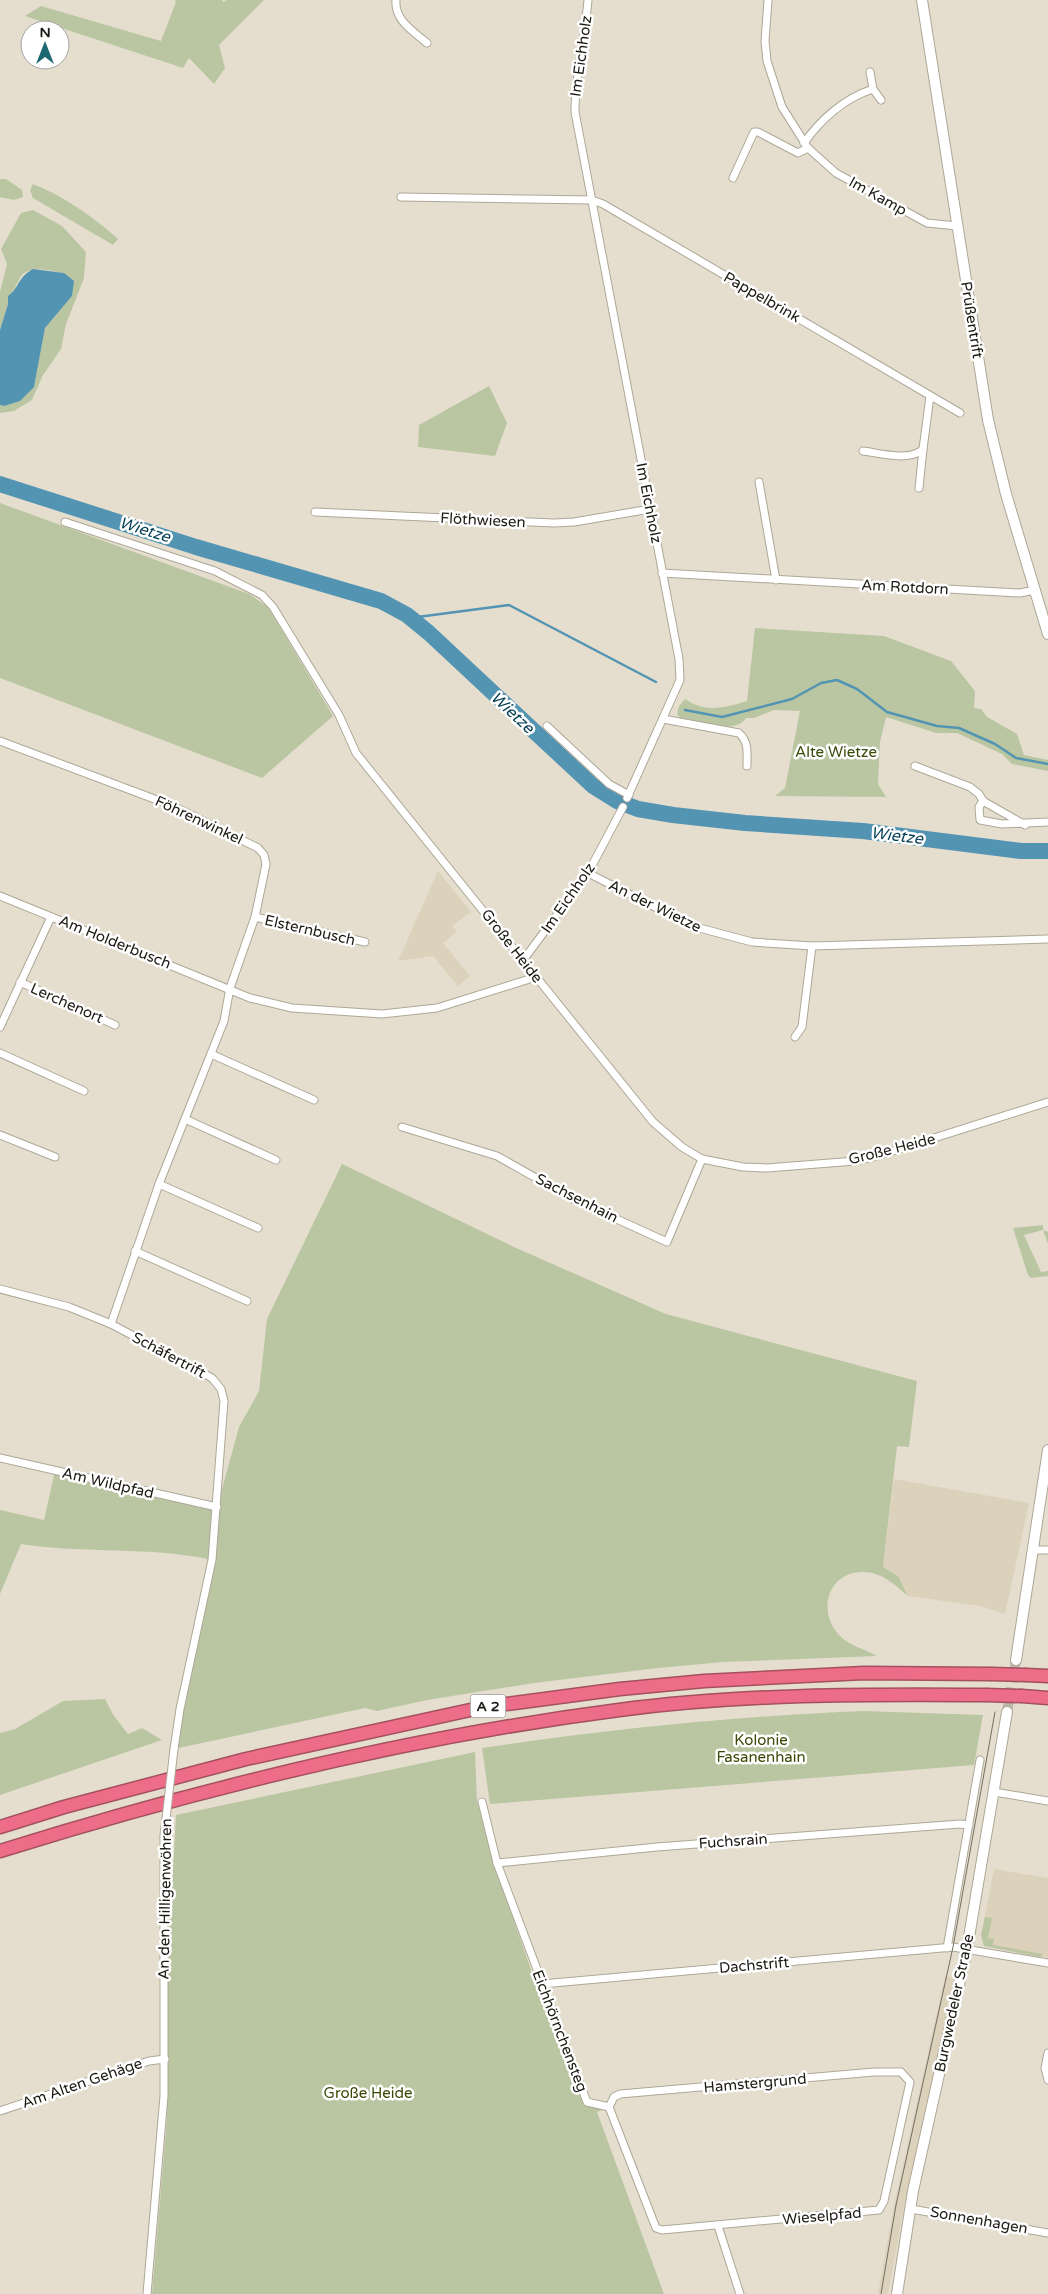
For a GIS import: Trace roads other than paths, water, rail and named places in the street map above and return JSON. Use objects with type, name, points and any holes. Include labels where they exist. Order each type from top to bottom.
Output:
[{"type":"highway","name":"A 2","points":[[0,1827],[64,1807],[246,1758],[484,1707],[620,1689],[713,1680],[864,1673],[1048,1676]]},
{"type":"highway","name":"A 2","points":[[0,1851],[80,1827],[328,1762],[490,1729],[621,1710],[754,1699],[863,1694],[986,1695],[1048,1698]]},
{"type":"main road","name":"Prüßentrift","points":[[922,0],[995,455],[1048,634]]},
{"type":"main road","points":[[1016,1660],[1048,1450]]},
{"type":"main road","name":"Burgwedeler Straße","points":[[897,2294],[926,2130],[967,1949],[1007,1712]]},
{"type":"street","points":[[396,0],[395,7],[402,22],[427,44]]},
{"type":"street","name":"Im Eichholz","points":[[546,726],[609,784],[628,796],[680,680],[679,659],[575,112],[575,94],[585,38],[588,0]]},
{"type":"street","name":"Im Kamp","points":[[768,0],[765,41],[767,61],[782,107],[806,145],[836,173],[927,224],[957,226]]},
{"type":"street","points":[[870,72],[873,89],[881,100]]},
{"type":"street","points":[[733,178],[754,132],[758,132],[798,153],[806,145],[816,128],[842,105],[873,89]]},
{"type":"street","points":[[401,197],[592,200]]},
{"type":"street","name":"Pappelbrink","points":[[592,200],[611,208],[960,413]]},
{"type":"street","points":[[919,488],[930,396]]},
{"type":"street","points":[[863,451],[916,455],[923,449]]},
{"type":"street","points":[[759,482],[776,580]]},
{"type":"street","name":"Flöthwiesen","points":[[315,512],[554,523],[574,522],[650,509]]},
{"type":"street","name":"Große Heide","points":[[66,522],[215,571],[262,595],[273,607],[338,715],[356,753],[524,959],[536,977],[653,1122],[682,1147],[702,1159],[743,1167],[767,1168],[855,1161],[919,1144],[1048,1102]]},
{"type":"street","name":"Am Rotdorn","points":[[662,573],[1020,593],[1035,590]]},
{"type":"street","points":[[663,719],[739,733],[747,745],[747,766]]},
{"type":"street","name":"Föhrenwinkel","points":[[0,741],[173,806],[258,848],[264,855],[266,864],[255,917],[230,988],[224,1021],[159,1184],[111,1324]]},
{"type":"street","points":[[915,766],[970,787],[979,794],[983,801],[1024,824]]},
{"type":"street","points":[[983,801],[978,814],[980,820],[1002,824],[1048,822]]},
{"type":"street","name":"Im Eichholz","points":[[524,959],[588,873],[623,807]]},
{"type":"street","name":"An der Wietze","points":[[588,873],[670,916],[723,936],[769,944],[812,946],[1048,939]]},
{"type":"street","name":"Am Holderbusch","points":[[0,896],[230,988],[250,998],[275,1005],[382,1014],[437,1008],[536,977]]},
{"type":"street","name":"Lerchenort","points":[[0,1027],[51,917]]},
{"type":"street","name":"Elsternbusch","points":[[255,917],[365,942]]},
{"type":"street","points":[[795,1038],[802,1027],[812,946]]},
{"type":"street","name":"Lerchenort","points":[[20,982],[115,1024]]},
{"type":"street","points":[[0,1053],[84,1091]]},
{"type":"street","points":[[211,1054],[314,1100]]},
{"type":"street","points":[[184,1119],[276,1160]]},
{"type":"street","name":"Sachsenhain","points":[[402,1127],[497,1156],[575,1200],[667,1242],[702,1159]]},
{"type":"street","points":[[0,1135],[55,1157]]},
{"type":"street","points":[[159,1184],[258,1228]]},
{"type":"street","points":[[135,1251],[247,1300]]},
{"type":"street","name":"Schäfertrift","points":[[0,1289],[69,1308],[111,1324],[212,1378],[221,1389],[224,1401],[217,1507]]},
{"type":"street","name":"Am Wildpfad","points":[[0,1458],[217,1507]]},
{"type":"street","name":"An den Hilligenwöhren","points":[[147,2294],[162,2131],[165,2059],[164,1836],[180,1709],[212,1560],[217,1507]]},
{"type":"street","points":[[1032,1550],[1048,1550]]},
{"type":"street","name":"Burgwedeler Straße","points":[[947,1948],[980,1760]]},
{"type":"street","points":[[994,1792],[1048,1801]]},
{"type":"street","name":"Eichhörnchensteg","points":[[482,1802],[497,1863],[587,2102],[609,2107]]},
{"type":"street","name":"Fuchsrain","points":[[497,1863],[657,1847],[960,1824],[969,1825]]},
{"type":"street","name":"Dachstrift","points":[[542,1984],[947,1948],[967,1949],[1048,1962]]},
{"type":"street","points":[[1048,2053],[1045,2068],[1048,2080]]},
{"type":"street","name":"Am Alten Gehäge","points":[[0,2111],[149,2061],[165,2059]]},
{"type":"street","name":"Hamstergrund","points":[[609,2107],[614,2097],[620,2094],[894,2071],[900,2072],[907,2077]]},
{"type":"street","name":"Wieselpfad","points":[[718,2226],[879,2210],[884,2201],[910,2090],[907,2077]]},
{"type":"street","points":[[609,2107],[656,2228],[662,2230],[718,2226],[740,2294]]},
{"type":"street","name":"Sonnenhagen","points":[[911,2208],[1048,2233]]},
{"type":"water","points":[[33,269],[64,273],[74,281],[72,296],[45,328],[34,387],[20,401],[4,406],[0,405],[0,330],[8,304],[8,296],[21,279]]},
{"type":"waterway","name":"Wietze","points":[[0,484],[196,547],[381,601],[407,615],[429,633],[593,786],[617,801],[638,809],[745,823],[863,831],[1021,851],[1048,851]]},
{"type":"waterway","name":"Alte Wietze","points":[[410,618],[509,605],[656,682]]},
{"type":"waterway","name":"Alte Wietze","points":[[685,710],[722,717],[792,699],[821,683],[837,680],[857,689],[887,712],[937,726],[959,728],[995,744],[1016,758],[1048,764]]},
{"type":"tunnel","points":[[1007,1712],[1016,1660]]},
{"type":"tram line","points":[[881,2294],[896,2205],[953,1947],[995,1712]]},
{"type":"park label","name":"Kolonie Fasanenhain","points":[[761,1748]]}]
